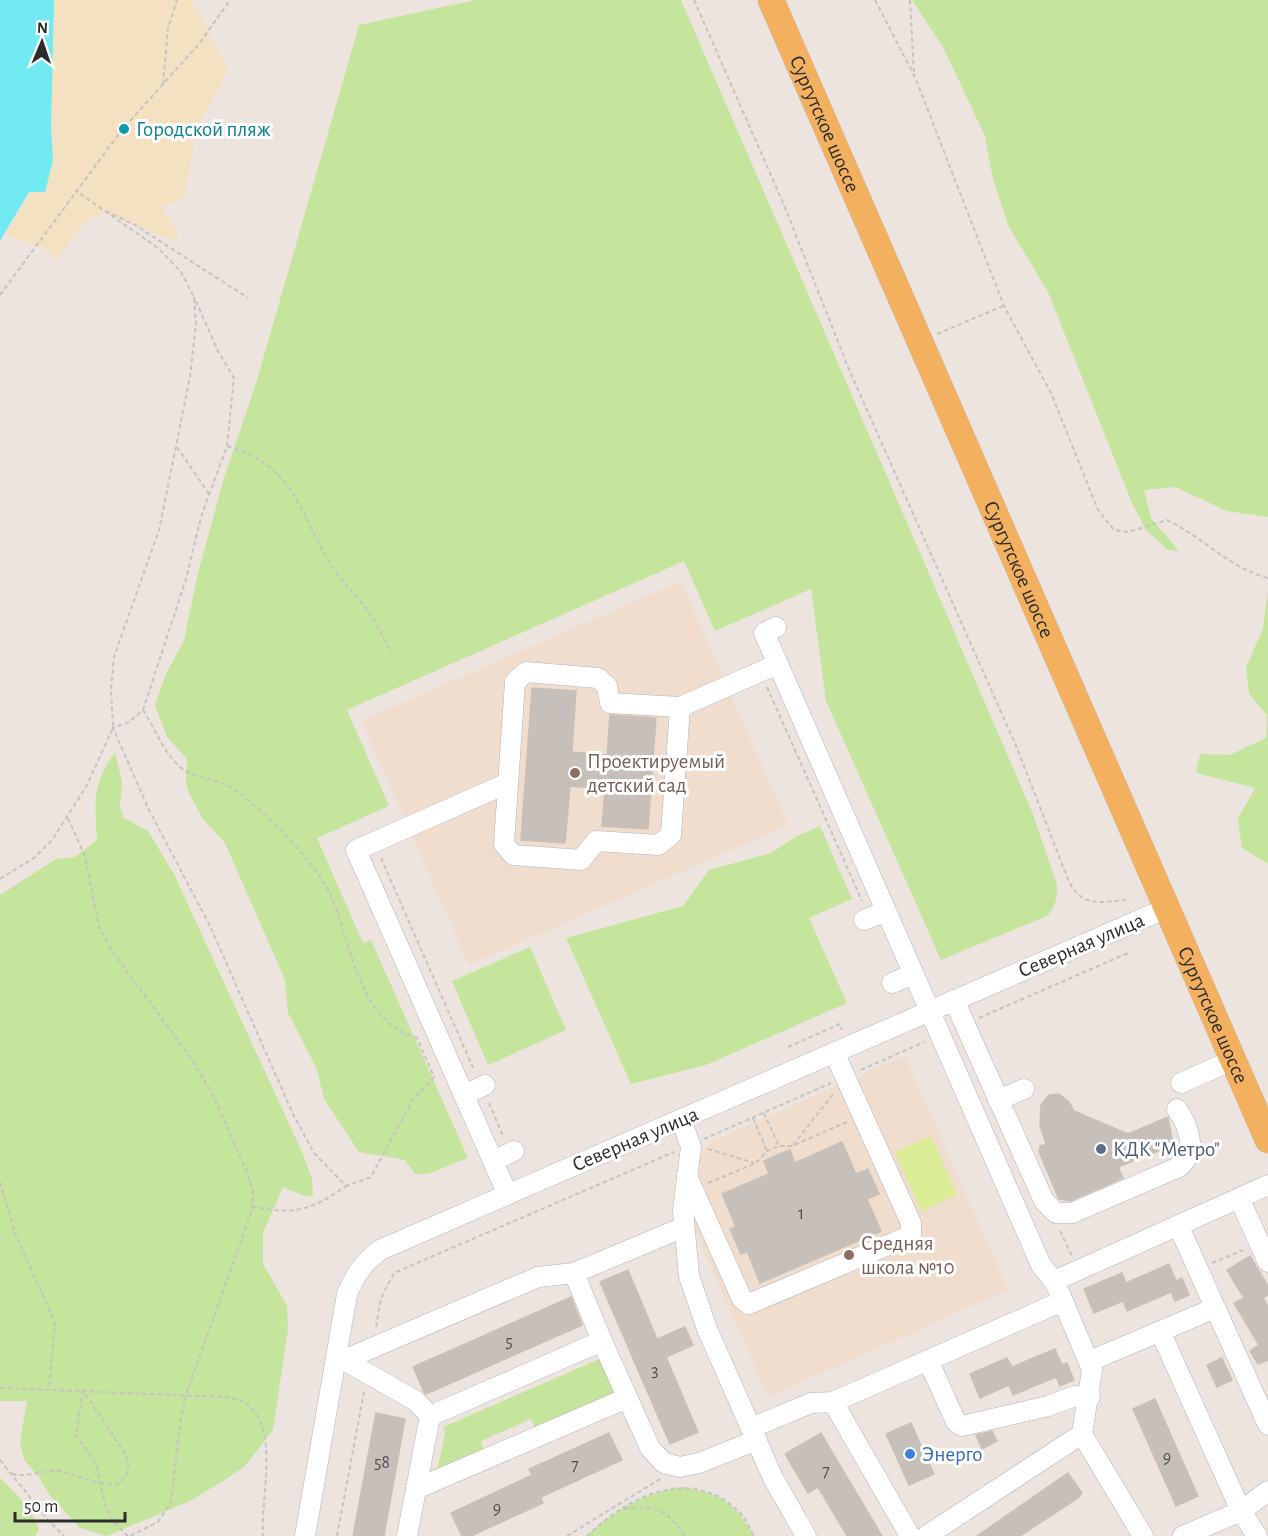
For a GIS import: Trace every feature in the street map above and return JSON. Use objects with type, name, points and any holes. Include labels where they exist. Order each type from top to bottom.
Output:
[{"type":"main road","name":"Сургутское шоссе","points":[[771,0],[1268,1140]]},
{"type":"street","points":[[776,627],[764,633],[770,668],[873,917],[914,974],[1041,1265],[1054,1281],[1090,1361],[1092,1378],[1090,1397],[1082,1434],[1143,1536]]},
{"type":"street","points":[[680,707],[671,835],[658,845],[597,841],[581,860],[513,855],[504,844],[515,682],[526,672],[598,678],[607,686],[610,703],[680,707],[770,668]]},
{"type":"street","points":[[507,1193],[506,1155],[477,1089],[356,850],[508,783]]},
{"type":"street","name":"Северная улица","points":[[305,1536],[340,1360],[347,1294],[355,1275],[366,1261],[397,1240],[1167,908]]},
{"type":"street","points":[[892,983],[914,974]]},
{"type":"street","points":[[954,1000],[1044,1201],[1050,1209],[1063,1215],[1179,1167],[1185,1161],[1190,1142],[1188,1130],[1177,1109]]},
{"type":"street","points":[[690,1183],[742,1299],[748,1304],[897,1242],[911,1234],[911,1223],[834,1052]]},
{"type":"street","points":[[1181,1083],[1233,1060]]},
{"type":"street","points":[[998,1100],[1024,1089]]},
{"type":"street","points":[[681,1119],[690,1145],[690,1183],[684,1227],[689,1276],[773,1478],[806,1536]]},
{"type":"street","points":[[1054,1281],[1268,1185]]},
{"type":"street","points":[[1239,1198],[1268,1262]]},
{"type":"street","points":[[1178,1225],[1268,1425]]},
{"type":"street","points":[[340,1360],[538,1277],[574,1273],[684,1227]]},
{"type":"street","points":[[574,1273],[654,1455],[664,1463],[680,1467],[699,1463],[811,1403],[833,1402],[1063,1301]]},
{"type":"street","points":[[1090,1361],[1215,1308]]},
{"type":"street","points":[[1160,1331],[1241,1511],[1257,1536]]},
{"type":"street","points":[[430,1416],[602,1341]]},
{"type":"street","points":[[340,1360],[416,1401],[430,1416]]},
{"type":"street","points":[[928,1360],[956,1422],[963,1426],[1048,1406],[1075,1396],[1090,1397]]},
{"type":"street","points":[[416,1489],[627,1398]]},
{"type":"street","points":[[833,1402],[910,1536]]},
{"type":"street","points":[[407,1536],[430,1416]]},
{"type":"street","points":[[926,1536],[1082,1434]]},
{"type":"street","points":[[1183,1536],[1241,1511],[1268,1491]]},
{"type":"path","points":[[163,84],[168,28],[177,0]]},
{"type":"path","points":[[0,295],[121,131],[199,44],[230,0]]},
{"type":"path","points":[[694,0],[784,205],[848,367],[1017,748],[1069,882],[1077,895],[1090,902],[1126,900]]},
{"type":"path","points":[[875,0],[915,76],[1004,306],[1051,393],[1098,510],[1114,530],[1128,532],[1167,520],[1188,530],[1233,564],[1268,578]]},
{"type":"path","points":[[910,0],[915,76]]},
{"type":"path","points":[[0,879],[35,856],[68,818],[86,787],[113,728],[129,722],[143,710],[186,579],[209,494],[227,446],[234,378],[218,351],[181,272],[158,248],[76,191]]},
{"type":"path","points":[[98,207],[135,225],[248,298]]},
{"type":"path","points":[[194,297],[196,324],[190,377],[159,530],[114,657],[111,689],[113,728],[149,810],[210,926],[293,1114],[314,1153],[346,1186]]},
{"type":"path","points":[[920,341],[1004,306]]},
{"type":"path","points":[[176,445],[209,494]]},
{"type":"path","points":[[227,446],[250,453],[270,465],[288,484],[332,567],[372,616],[392,653]]},
{"type":"path","points":[[770,668],[873,917]]},
{"type":"path","points":[[143,710],[167,753],[180,767],[193,775],[225,785],[238,794],[265,816],[307,860],[329,892],[361,986],[381,1013],[402,1034],[417,1038],[434,1077],[414,1098],[395,1128],[371,1176],[346,1186],[317,1206],[297,1211],[278,1212],[252,1206]]},
{"type":"path","points":[[68,818],[86,856],[99,927],[112,951],[190,1057],[212,1094],[247,1172],[253,1192],[252,1206],[186,1395],[171,1502],[158,1522],[129,1536],[112,1522],[95,1463],[76,1435],[83,1390]]},
{"type":"path","points":[[373,842],[506,1155]]},
{"type":"path","points":[[965,1024],[1128,953]]},
{"type":"path","points":[[372,1348],[381,1298],[394,1274],[764,1113],[848,1081],[941,1035]]},
{"type":"path","points":[[792,1146],[835,1091],[848,1081]]},
{"type":"path","points":[[764,1113],[779,1146]]},
{"type":"path","points":[[690,1183],[756,1163],[768,1151],[779,1146],[792,1146],[863,1115]]},
{"type":"path","points":[[753,1118],[768,1151]]},
{"type":"path","points":[[690,1145],[756,1163]]},
{"type":"path","points":[[0,1182],[16,1236],[55,1322],[49,1388]]},
{"type":"path","points":[[1198,1269],[1259,1243]]},
{"type":"path","points":[[337,1536],[368,1374]]},
{"type":"path","points":[[0,1388],[49,1388],[226,1397],[247,1403],[257,1414],[266,1455],[263,1536]]},
{"type":"path","points":[[12,1474],[26,1477],[58,1471],[100,1484],[116,1485],[126,1478],[129,1468],[127,1457],[83,1390]]},
{"type":"path","points":[[0,1460],[64,1536]]},
{"type":"path","points":[[567,1536],[680,1467]]},
{"type":"path","points":[[587,1536],[645,1495],[683,1487],[702,1490],[720,1497],[738,1510],[754,1536]]},
{"type":"path","points":[[621,1510],[639,1507],[653,1508],[675,1520],[686,1536]]},
{"type":"shaded area","name":"Проектируемый детский сад","points":[[681,581],[788,825],[469,965],[361,721]]},
{"type":"shaded area","name":"Средняя школа №10","points":[[905,1056],[1008,1290],[768,1397],[691,1221],[699,1158],[710,1142]]},
{"type":"green space","points":[[475,0],[681,0],[1033,814],[1057,890],[1054,905],[1047,916],[941,960],[826,701],[811,589],[715,631],[684,561],[347,710],[389,806],[317,838],[363,943],[371,940],[468,1158],[428,1174],[415,1174],[405,1160],[359,1152],[324,1099],[317,1069],[288,1013],[285,980],[225,843],[203,819],[189,793],[186,783],[187,759],[167,737],[155,705],[165,676],[184,640],[198,573],[224,478],[257,380],[359,25]]},
{"type":"green space","points":[[912,0],[1268,0],[1268,517],[1227,511],[1175,487],[1144,490],[1151,518],[1179,551],[1168,550],[1146,530],[1132,503],[1048,292],[1009,227],[993,179],[985,136],[943,47]]},
{"type":"green space","points":[[1268,589],[1268,864],[1242,848],[1238,818],[1255,788],[1196,773],[1200,754],[1230,755],[1266,738],[1267,715],[1249,694],[1246,668],[1263,628]]},
{"type":"green space","points":[[115,752],[122,782],[120,807],[124,818],[148,831],[174,874],[302,1152],[312,1179],[313,1195],[307,1197],[283,1187],[263,1233],[263,1264],[287,1306],[288,1330],[273,1430],[245,1466],[223,1481],[190,1501],[107,1536],[80,1528],[51,1497],[38,1476],[24,1460],[20,1442],[27,1401],[0,1401],[0,895],[56,859],[75,857],[97,840],[96,794],[102,775]]},
{"type":"green space","points":[[820,826],[852,899],[809,918],[847,1003],[706,1065],[631,1084],[566,938],[683,906],[709,870],[771,853],[797,836]]},
{"type":"green space","points":[[530,947],[566,1030],[488,1065],[452,981]]},
{"type":"green space","points":[[931,1136],[957,1195],[921,1211],[895,1152]]},
{"type":"green space","points":[[602,1358],[618,1394],[536,1430],[531,1419],[481,1441],[485,1452],[437,1471],[445,1433],[443,1427]]},
{"type":"green space","points":[[0,1478],[32,1514],[39,1530],[35,1536],[0,1536]]},
{"type":"green space","points":[[683,1487],[708,1493],[726,1501],[740,1515],[754,1536],[587,1536],[619,1510],[656,1493]]},
{"type":"sand","name":"Городской пляж","points":[[54,0],[192,0],[228,70],[196,131],[184,199],[161,207],[176,228],[178,242],[104,213],[85,222],[55,261],[47,249],[5,235],[29,192],[53,160],[51,128]]},
{"type":"water","points":[[0,0],[54,0],[51,128],[53,160],[45,192],[29,192],[0,241]]},
{"type":"building","points":[[532,688],[576,691],[572,752],[607,755],[610,715],[656,718],[648,829],[602,826],[605,789],[570,786],[565,843],[521,840]]},
{"type":"building","name":"КДК \"Метро\"","points":[[1059,1094],[1069,1102],[1074,1111],[1128,1134],[1168,1117],[1173,1145],[1118,1167],[1123,1178],[1070,1201],[1059,1199],[1039,1152],[1040,1146],[1046,1144],[1040,1125],[1041,1105],[1049,1095]]},
{"type":"building","points":[[842,1142],[856,1174],[868,1169],[879,1194],[867,1199],[881,1231],[760,1283],[747,1251],[741,1254],[730,1229],[736,1227],[722,1194],[769,1174],[764,1161],[777,1155],[790,1150],[795,1163]]},
{"type":"building","points":[[1250,1256],[1268,1286],[1268,1295],[1263,1298],[1268,1307],[1268,1360],[1258,1364],[1250,1351],[1259,1345],[1234,1303],[1244,1298],[1227,1270]]},
{"type":"building","points":[[1169,1264],[1176,1281],[1182,1278],[1189,1295],[1175,1301],[1171,1292],[1127,1311],[1123,1301],[1094,1313],[1084,1289],[1122,1273],[1126,1283]]},
{"type":"building","points":[[628,1270],[657,1339],[685,1327],[693,1345],[666,1357],[698,1432],[670,1444],[600,1282]]},
{"type":"building","points":[[571,1297],[582,1325],[426,1394],[424,1392],[413,1367]]},
{"type":"building","points":[[1055,1349],[1062,1365],[1067,1363],[1074,1380],[1060,1386],[1056,1377],[1013,1395],[1009,1385],[980,1398],[970,1374],[1007,1358],[1012,1367]]},
{"type":"building","points":[[1222,1358],[1232,1380],[1217,1387],[1207,1365]]},
{"type":"building","points":[[1155,1399],[1198,1496],[1176,1506],[1133,1409]]},
{"type":"building","points":[[376,1413],[405,1419],[384,1536],[353,1536]]},
{"type":"building","name":"Энерго","points":[[911,1423],[934,1474],[909,1485],[886,1434]]},
{"type":"building","points":[[992,1431],[997,1441],[982,1449],[976,1435]]},
{"type":"building","points":[[609,1433],[622,1460],[541,1497],[543,1503],[471,1536],[462,1536],[451,1513],[532,1475],[529,1469]]},
{"type":"building","points":[[821,1433],[882,1536],[847,1536],[818,1487],[808,1493],[785,1454]]},
{"type":"building","points":[[1068,1473],[1082,1493],[1078,1498],[1020,1536],[977,1536]]},
{"type":"place","name":"Городской пляж","points":[[124,129]]},
{"type":"place","name":"Проектируемый детский сад","points":[[575,773]]},
{"type":"place","name":"КДК \"Метро\"","points":[[1101,1149]]},
{"type":"place","name":"Средняя школа №10","points":[[849,1255]]},
{"type":"place","name":"Энерго","points":[[910,1454]]}]
